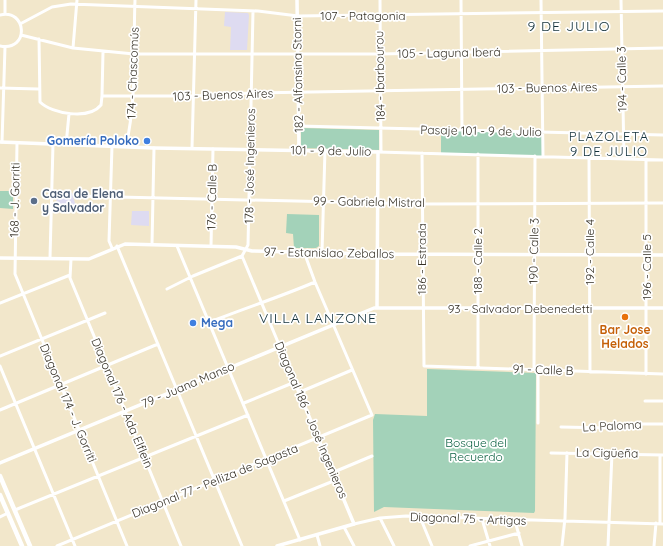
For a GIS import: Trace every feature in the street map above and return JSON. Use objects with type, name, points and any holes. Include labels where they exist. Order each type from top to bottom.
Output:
[{"type":"main road","points":[[0,476],[30,546]]},
{"type":"main road","points":[[0,495],[22,546]]},
{"type":"street","points":[[5,14],[6,0]]},
{"type":"street","name":"174 - Chascomús","points":[[126,146],[131,124],[133,97],[135,0]]},
{"type":"street","points":[[192,148],[196,0]]},
{"type":"street","name":"182 - Alfonsina Storni","points":[[297,0],[299,150]]},
{"type":"street","name":"184 - Ibarbourou","points":[[377,307],[376,203],[381,129],[380,0]]},
{"type":"street","points":[[461,0],[462,131]]},
{"type":"street","points":[[541,0],[543,156]]},
{"type":"street","name":"194 - Calle 3","points":[[621,0],[624,158]]},
{"type":"street","points":[[73,48],[77,2]]},
{"type":"street","name":"107 - Patagonia","points":[[20,24],[52,7],[77,2],[253,11],[298,16],[461,15],[541,12],[663,11]]},
{"type":"street","name":"178 - José Ingenieros","points":[[246,250],[248,245],[253,11]]},
{"type":"street","points":[[0,15],[5,14],[15,17],[20,24],[21,35],[13,45],[5,47],[0,46]]},
{"type":"street","name":"105 - Laguna Iberá","points":[[21,35],[73,48],[134,54],[380,54],[663,48]]},
{"type":"street","points":[[39,39],[38,98],[41,104],[69,114],[94,111],[101,105],[103,52]]},
{"type":"street","points":[[1,142],[2,88],[5,47]]},
{"type":"street","name":"103 - Buenos Aires","points":[[102,96],[193,96],[251,93],[462,91],[663,86]]},
{"type":"street","points":[[2,88],[38,89]]},
{"type":"street","points":[[66,145],[69,114]]},
{"type":"street","name":"Pasaje 101 - 9 de Julio","points":[[299,126],[663,135]]},
{"type":"street","name":"101 - 9 de Julio","points":[[1,142],[154,148],[325,150],[663,160]]},
{"type":"street","name":"168 - J. Gorriti","points":[[14,258],[17,143]]},
{"type":"street","points":[[50,258],[53,144]]},
{"type":"street","points":[[112,146],[109,241],[112,248]]},
{"type":"street","points":[[152,244],[154,148]]},
{"type":"street","name":"176 - Calle B","points":[[211,246],[214,149]]},
{"type":"street","points":[[322,252],[325,150]]},
{"type":"street","name":"186 - Estrada","points":[[422,153],[422,308],[424,366]]},
{"type":"street","name":"188 - Calle 2","points":[[478,154],[478,368]]},
{"type":"street","name":"190 - Calle 3","points":[[534,370],[535,156]]},
{"type":"street","name":"192 - Calle 4","points":[[589,157],[590,372]]},
{"type":"street","name":"196 - Calle 5","points":[[646,159],[646,374]]},
{"type":"street","name":"99 - Gabriela Mistral","points":[[76,196],[422,204],[663,203]]},
{"type":"street","name":"97 - Estanislao Zeballos","points":[[0,258],[92,259],[112,248],[125,244],[211,246],[236,247],[246,250],[376,254],[663,255]]},
{"type":"street","points":[[117,246],[242,546]]},
{"type":"street","points":[[177,246],[244,403],[300,540]]},
{"type":"street","points":[[167,289],[191,277],[242,256],[246,250]]},
{"type":"street","points":[[300,392],[352,370],[304,252]]},
{"type":"street","name":"Diagonal 186 - José Ingenieros","points":[[242,256],[334,472],[354,524]]},
{"type":"street","name":"Diagonal 174 - J. Gorriti","points":[[14,258],[15,274],[22,294],[127,546]]},
{"type":"street","name":"Diagonal 176 - Ada Elflein","points":[[71,259],[70,275],[87,320],[181,546]]},
{"type":"street","points":[[0,303],[70,275]]},
{"type":"street","points":[[210,322],[267,302],[315,282]]},
{"type":"street","name":"93 - Salvador Debenedetti","points":[[377,307],[663,308]]},
{"type":"street","name":"79 - Juana Manso","points":[[0,463],[377,307]]},
{"type":"street","points":[[0,356],[105,313]]},
{"type":"street","points":[[0,410],[158,344]]},
{"type":"street","points":[[0,366],[52,494],[75,546]]},
{"type":"street","name":"91 - Calle B","points":[[424,366],[663,374]]},
{"type":"street","name":"Diagonal 77 - Pelliza de Sagasta","points":[[57,546],[372,416],[352,370]]},
{"type":"street","points":[[538,370],[538,423]]},
{"type":"street","points":[[244,403],[295,382]]},
{"type":"street","points":[[645,401],[663,401]]},
{"type":"street","points":[[15,510],[248,415]]},
{"type":"street","name":"La Paloma","points":[[561,428],[609,428],[627,424],[663,424]]},
{"type":"street","name":"La Cigüeña","points":[[551,453],[661,455]]},
{"type":"street","points":[[562,546],[567,453]]},
{"type":"street","points":[[608,546],[612,453]]},
{"type":"street","points":[[654,546],[660,523],[661,455]]},
{"type":"street","points":[[334,472],[372,456]]},
{"type":"street","points":[[284,501],[336,480]]},
{"type":"street","points":[[0,516],[8,513]]},
{"type":"street","points":[[420,517],[432,546]]},
{"type":"street","name":"Diagonal 75 - Artigas","points":[[277,546],[380,518],[420,517],[515,521],[660,523]]},
{"type":"street","points":[[380,518],[394,546]]},
{"type":"street","points":[[482,519],[490,546]]},
{"type":"street","points":[[515,521],[522,546]]},
{"type":"street","points":[[344,527],[354,546]]},
{"type":"street","points":[[470,546],[519,534]]},
{"type":"street","points":[[317,535],[320,546]]},
{"type":"shaded area","points":[[225,12],[248,13],[247,50],[230,50],[231,27],[224,26]]},
{"type":"shaded area","points":[[57,192],[72,193],[77,210],[56,210]]},
{"type":"shaded area","points":[[132,211],[149,211],[149,226],[131,225]]},
{"type":"green space","points":[[301,128],[379,130],[379,150],[301,148]]},
{"type":"green space","points":[[441,130],[543,133],[543,156],[441,153]]},
{"type":"green space","points":[[0,191],[13,191],[13,209],[0,208]]},
{"type":"green space","points":[[287,214],[319,215],[319,246],[316,248],[294,248],[293,234],[286,233]]},
{"type":"green space","name":"Bosque del Recuerdo","points":[[427,369],[536,374],[534,513],[384,507],[374,512],[373,420],[375,414],[427,416]]},
{"type":"place","name":"Gomería Poloko","points":[[147,141]]},
{"type":"place","name":"Casa de Elena y Salvador","points":[[34,201]]},
{"type":"place","name":"Bar Jose Helados","points":[[625,317]]},
{"type":"place","name":"Mega","points":[[193,323]]},
{"type":"district","name":"9 DE JULIO","points":[[569,26]]},
{"type":"district","name":"PLAZOLETA 9 DE JULIO","points":[[609,144]]},
{"type":"district","name":"VILLA LANZONE","points":[[318,318]]}]
